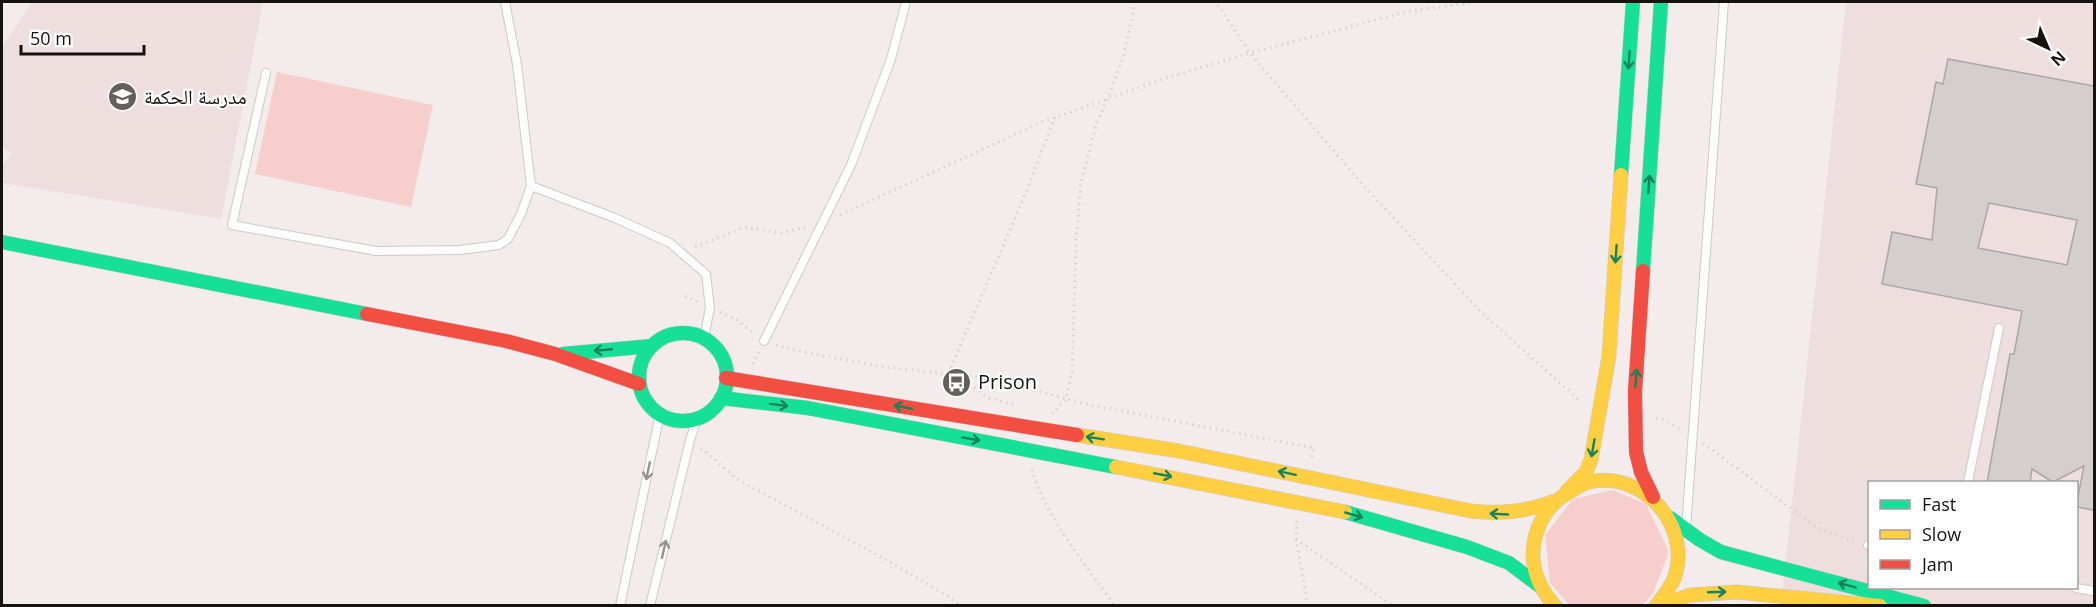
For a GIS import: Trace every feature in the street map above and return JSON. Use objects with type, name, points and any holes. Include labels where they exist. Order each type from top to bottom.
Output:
[{"type":"main road","points":[[1541,587],[1534,565],[1534,542],[1541,520],[1555,501],[1586,472],[1591,460],[1609,356],[1633,2]]},
{"type":"main road","points":[[1661,2],[1635,391],[1636,452],[1641,472],[1653,497],[1670,518],[1721,552],[1924,606]]},
{"type":"main road","points":[[2,242],[495,338],[555,354],[639,384]]},
{"type":"main road","points":[[677,333],[691,333],[704,338],[723,358],[727,372],[726,386],[721,398],[710,411],[697,419],[682,421],[667,418],[654,410],[644,399],[639,384],[639,370],[644,357],[652,346],[663,338],[677,333]]},
{"type":"main road","points":[[555,354],[652,346]]},
{"type":"main road","points":[[726,378],[1179,451],[1471,511],[1505,515],[1532,511],[1555,501]]},
{"type":"main road","points":[[721,398],[808,408],[1328,507],[1467,547],[1509,563],[1541,587],[1555,606]]},
{"type":"main road","points":[[1567,491],[1588,482],[1611,480],[1633,485],[1653,497]]},
{"type":"main road","points":[[1658,606],[1673,582],[1678,561],[1678,539],[1670,518]]},
{"type":"main road","points":[[1658,606],[1737,592],[1880,606]]},
{"type":"lane","points":[[266,73],[232,225],[376,251],[460,250],[499,245],[508,238],[521,214],[531,186],[517,64],[504,2]]},
{"type":"lane","points":[[764,341],[851,165],[891,59],[906,2]]},
{"type":"lane","points":[[1686,529],[1724,2]]},
{"type":"lane","points":[[531,186],[615,218],[670,243],[706,274],[710,308],[704,338]]},
{"type":"lane","points":[[1968,481],[1999,328]]},
{"type":"lane","points":[[620,606],[660,414]]},
{"type":"lane","points":[[651,606],[697,419]]},
{"type":"lane","points":[[2078,588],[2094,591]]},
{"type":"path","points":[[1044,431],[1051,415],[1066,399],[1071,372],[1076,240],[1082,182],[1097,122],[1124,55],[1135,2]]},
{"type":"path","points":[[1216,2],[1250,53],[1363,185],[1482,313],[1577,400],[1600,405]]},
{"type":"path","points":[[926,174],[1055,117],[1166,78],[1250,53],[1410,11],[1476,2]]},
{"type":"path","points":[[948,374],[1027,190],[1055,117]]},
{"type":"path","points":[[686,296],[737,320],[764,341],[798,351],[885,367],[992,379],[1066,399],[1314,448],[1305,477]]},
{"type":"path","points":[[745,380],[764,341]]},
{"type":"path","points":[[948,374],[969,384],[989,398],[1020,406]]},
{"type":"path","points":[[1636,413],[1664,420],[1694,435],[1816,527],[1855,543],[1868,545]]},
{"type":"path","points":[[690,440],[715,458],[737,479],[899,567],[960,606]]},
{"type":"path","points":[[1038,451],[1032,469],[1047,506],[1115,606]]},
{"type":"path","points":[[1299,502],[1296,538],[1308,606]]},
{"type":"path","points":[[1296,538],[1393,606]]},
{"type":"shaded area","name":"مدرسة الحكمة","points":[[32,2],[263,2],[221,219],[2,183],[2,164],[13,154],[2,147],[2,47]]},
{"type":"shaded area","points":[[1846,2],[2094,2],[2094,605],[1781,606]]},
{"type":"shaded area","points":[[277,72],[433,105],[411,207],[255,174]]},
{"type":"shaded area","points":[[1613,490],[1646,504],[1669,552],[1652,596],[1641,605],[1570,606],[1550,583],[1545,535],[1573,499]]},
{"type":"building","points":[[1948,59],[2094,86],[2094,510],[2078,507],[2084,466],[2055,481],[2051,481],[2032,469],[2030,481],[1987,481],[2010,354],[2014,354],[2022,311],[1882,284],[1892,232],[1932,240],[1937,188],[1916,184],[1936,82],[1943,84]],"holes":[[[1989,203],[2077,220],[2067,265],[1978,248]]]},
{"type":"traffic: fast","points":[[1621,175],[1633,2]]},
{"type":"traffic: fast","points":[[1643,271],[1661,2]]},
{"type":"traffic: fast","points":[[2,242],[367,314]]},
{"type":"traffic: fast","points":[[683,333],[700,337],[714,346],[723,360],[727,377],[723,394],[714,408],[700,417],[683,421],[666,417],[652,408],[643,394],[639,377],[643,360],[652,346],[666,337],[683,333]]},
{"type":"traffic: fast","points":[[563,354],[652,346]]},
{"type":"traffic: fast","points":[[721,398],[808,408],[1116,467]]},
{"type":"traffic: fast","points":[[1345,512],[1467,547],[1509,563],[1541,587]]},
{"type":"traffic: fast","points":[[1670,518],[1721,552],[1924,606]]},
{"type":"traffic: slow","points":[[1567,491],[1586,472],[1591,460],[1609,356],[1621,175]]},
{"type":"traffic: slow","points":[[1077,435],[1179,451],[1471,511],[1513,511],[1534,508],[1555,501]]},
{"type":"traffic: slow","points":[[1116,467],[1345,512]]},
{"type":"traffic: slow","points":[[1555,606],[1539,582],[1534,563],[1534,544],[1542,520],[1555,503],[1581,485],[1609,481],[1628,485],[1645,494],[1659,506],[1670,522],[1676,540],[1678,559],[1674,579],[1656,606]]},
{"type":"traffic: slow","points":[[1660,606],[1690,595],[1737,592],[1880,606]]},
{"type":"traffic: jam","points":[[1643,271],[1635,391],[1636,452],[1641,472],[1653,497]]},
{"type":"traffic: jam","points":[[367,314],[506,341],[555,354],[639,384]]},
{"type":"traffic: jam","points":[[726,378],[1077,435]]},
{"type":"place","name":"مدرسة الحكمة","points":[[123,97]]},
{"type":"place","name":"Prison","points":[[957,382]]}]
